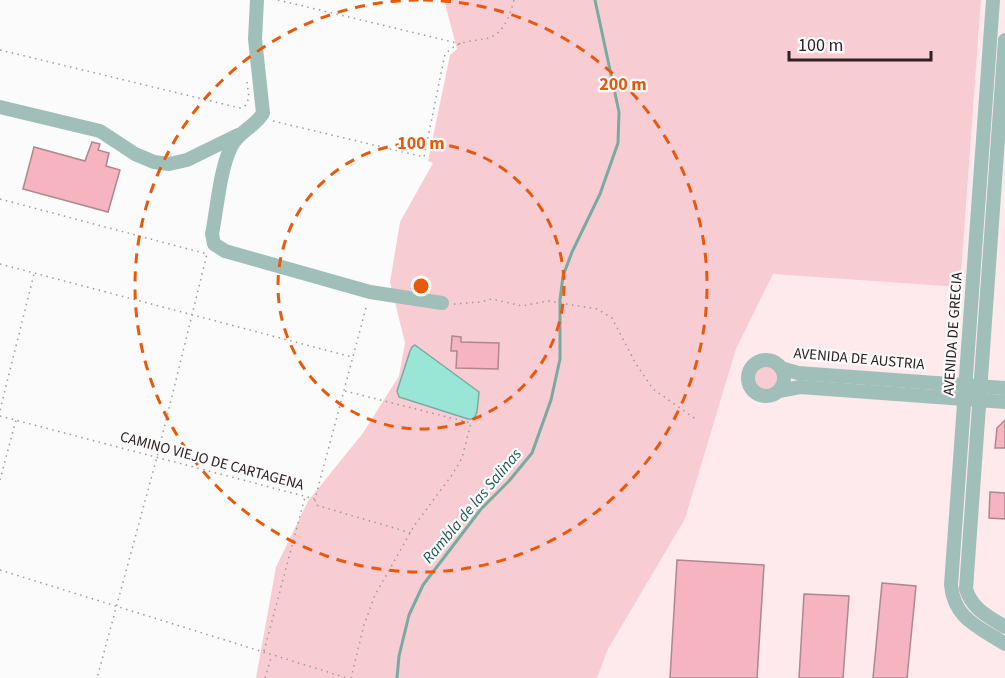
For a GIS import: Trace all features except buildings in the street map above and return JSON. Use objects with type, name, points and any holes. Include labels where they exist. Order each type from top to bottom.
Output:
[{"type":"street","points":[[0,107],[100,131],[135,154],[154,162],[169,164],[187,160],[242,132],[258,122],[263,113],[255,39],[257,0]]},
{"type":"street","name":"AVENIDA DE GRECIA","points":[[993,0],[996,66],[973,393],[966,588],[969,600],[977,609],[1005,627]]},
{"type":"street","name":"AVENIDA DE GRECIA","points":[[996,66],[1005,40]]},
{"type":"street","points":[[996,66],[1004,77]]},
{"type":"street","name":"AVENIDA DE GRECIA","points":[[1004,77],[973,393],[951,585],[952,598],[958,612],[1005,644]]},
{"type":"street","points":[[242,132],[231,146],[224,169],[212,234],[214,244],[225,251],[370,291],[442,303]]},
{"type":"street","points":[[765,360],[777,363],[784,380],[779,391],[768,396],[757,394],[749,385],[748,373],[754,363],[765,360]]},
{"type":"street","name":"AVENIDA DE AUSTRIA","points":[[781,368],[798,373],[973,393],[1005,402]]},
{"type":"street","name":"AVENIDA DE AUSTRIA","points":[[779,391],[800,387],[973,393],[1005,388]]},
{"type":"path","points":[[278,0],[461,44]]},
{"type":"path","points":[[276,122],[424,157],[445,54],[452,47],[493,37],[504,27],[514,0]]},
{"type":"path","points":[[0,50],[240,108],[245,106],[249,98],[247,78]]},
{"type":"path","points":[[0,199],[207,254],[157,457],[97,678]]},
{"type":"path","points":[[0,264],[353,358]]},
{"type":"path","points":[[0,410],[34,273]]},
{"type":"path","name":"CAMINO VIEJO DE CARTAGENA","points":[[0,416],[315,500],[370,291]]},
{"type":"path","points":[[442,303],[465,304],[492,299],[522,306],[548,301],[597,309],[612,318],[636,364],[653,389],[697,420]]},
{"type":"path","points":[[0,570],[349,678],[375,595],[411,533],[462,458],[471,423],[344,391]]},
{"type":"path","points":[[0,480],[16,420]]},
{"type":"path","points":[[264,652],[305,497]]},
{"type":"path","points":[[315,500],[316,505],[411,533]]},
{"type":"path","points":[[265,678],[272,654]]},
{"type":"shaded area","points":[[444,0],[981,0],[960,287],[773,274],[736,349],[685,519],[608,649],[597,678],[256,678],[276,567],[308,501],[363,433],[399,376],[405,343],[390,282],[400,222],[433,163],[428,161],[450,55],[457,49]]},
{"type":"shaded area","points":[[981,0],[1005,0],[1005,678],[597,678],[608,649],[685,519],[736,349],[773,273],[960,286]]},
{"type":"shaded area","points":[[415,345],[479,392],[474,419],[399,397],[397,391],[410,351]]},
{"type":"shaded area","points":[[765,363],[771,364],[779,372],[779,384],[771,392],[765,393],[759,392],[751,384],[750,378],[751,372],[759,364]]},
{"type":"waterway","name":"Rambla de las Salinas","points":[[397,678],[399,656],[409,615],[423,585],[481,509],[509,481],[532,453],[551,400],[560,359],[560,300],[563,276],[600,194],[618,143],[619,112],[595,0]]}]
